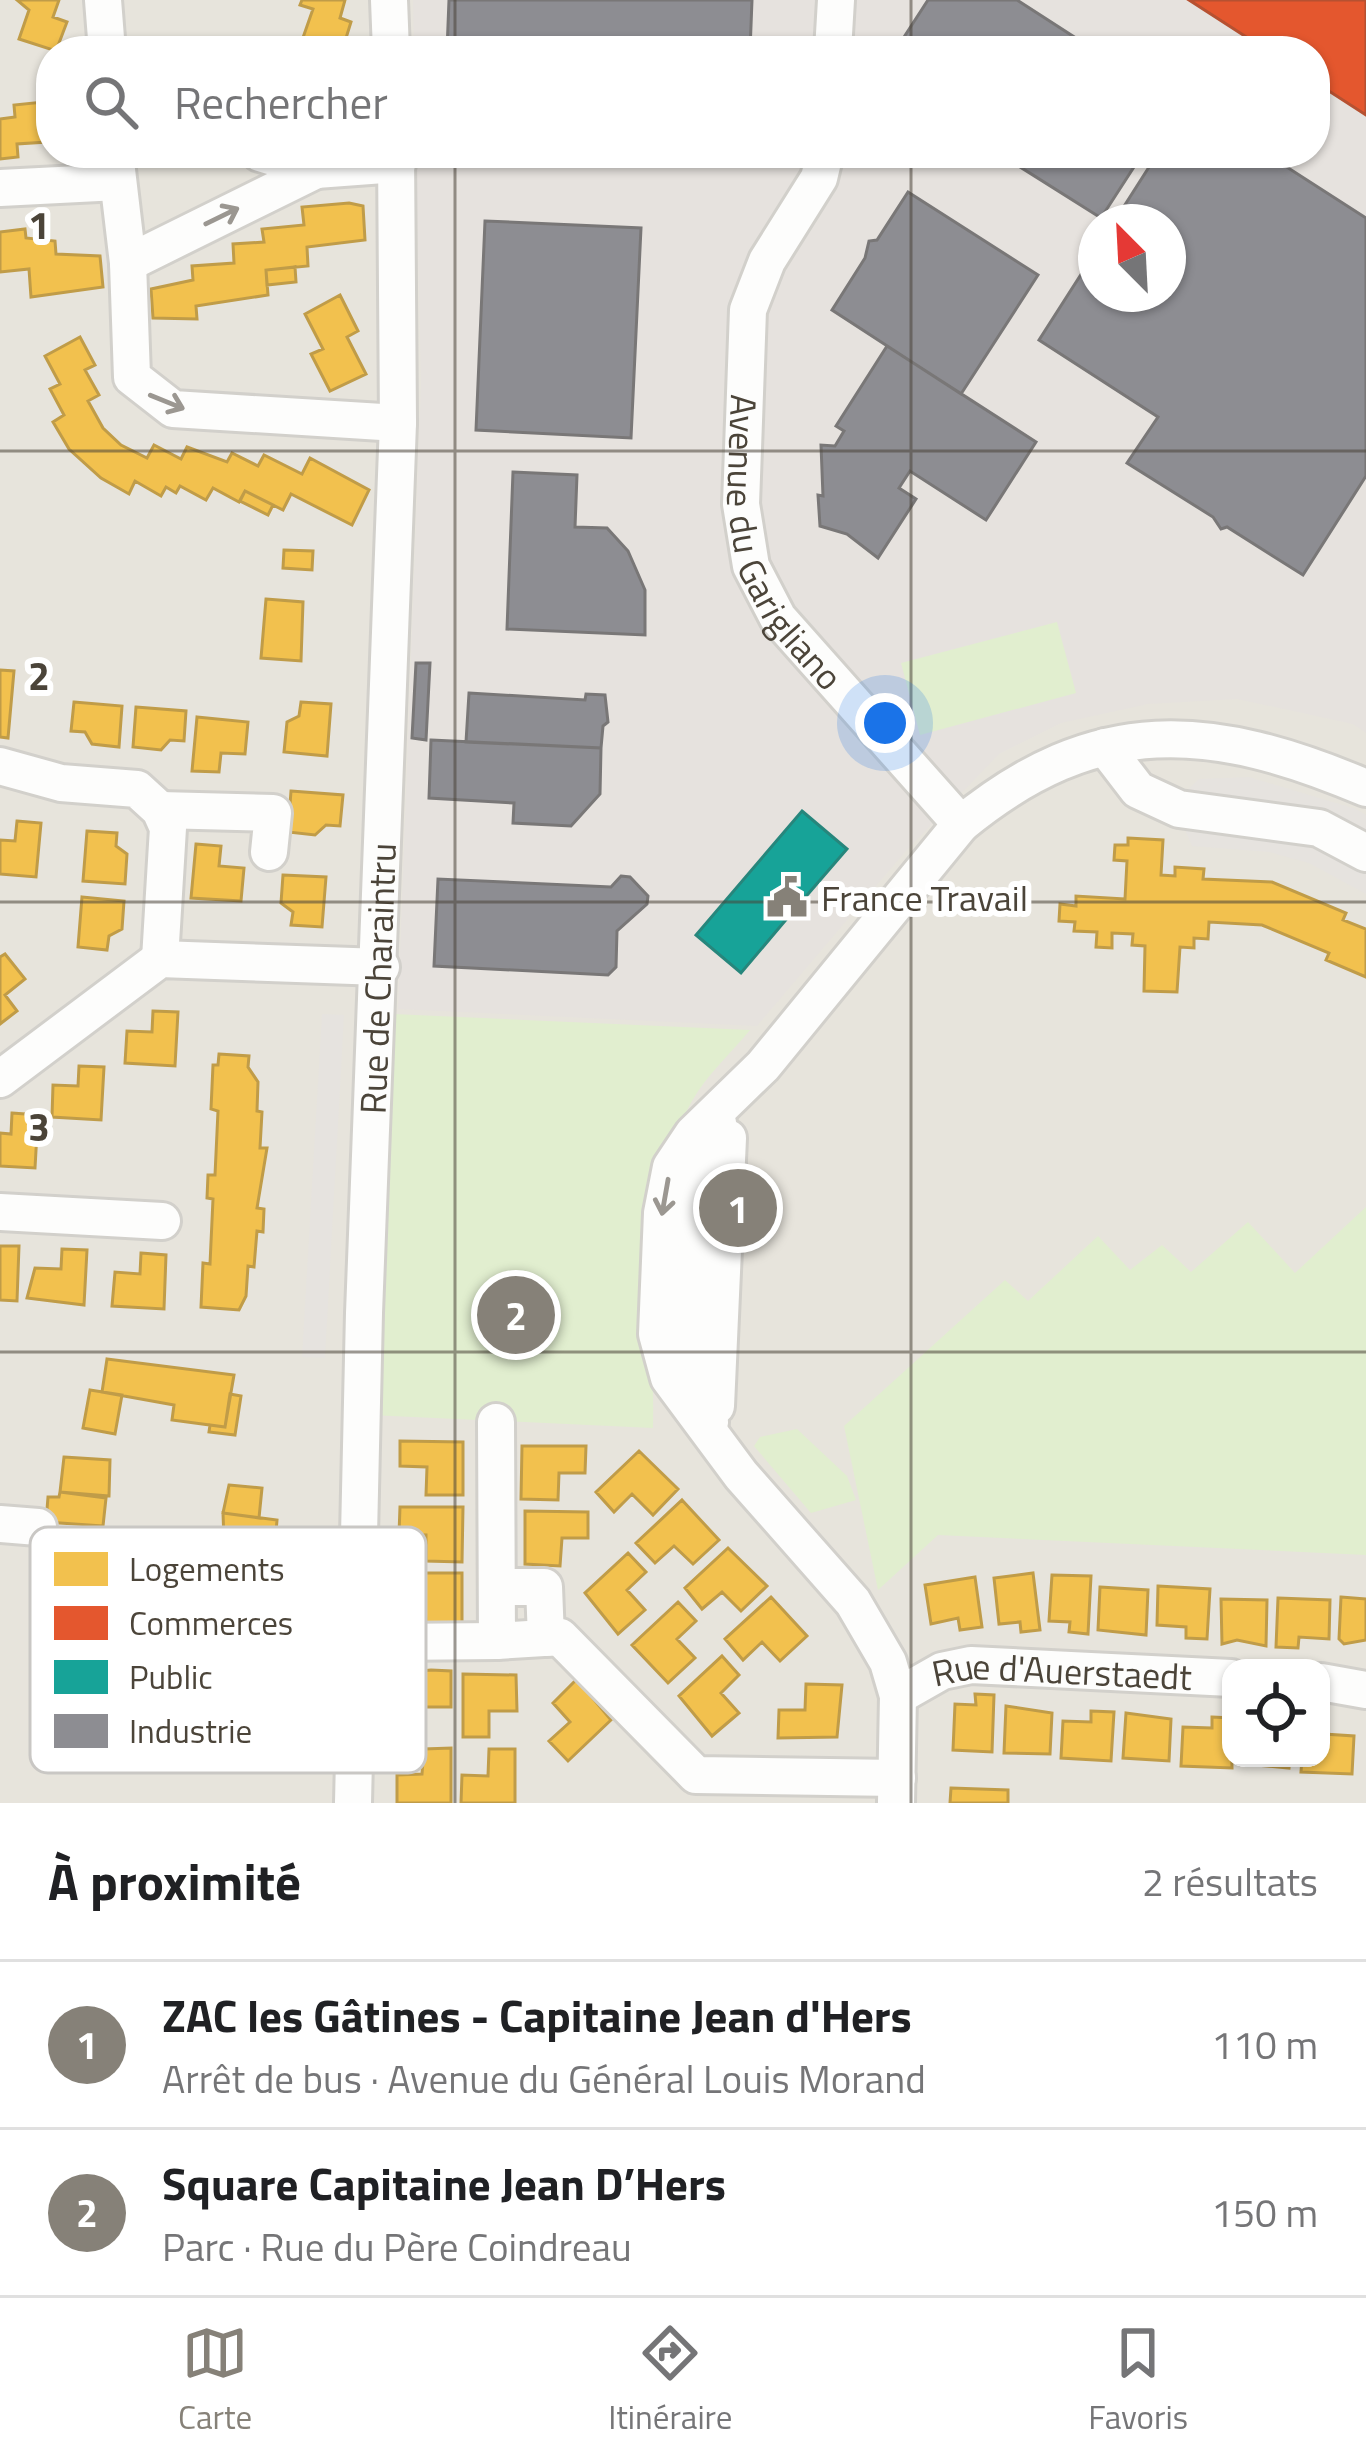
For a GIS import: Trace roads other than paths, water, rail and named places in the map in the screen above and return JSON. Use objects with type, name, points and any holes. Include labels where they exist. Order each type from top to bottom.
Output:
[{"type":"street","points":[[103,0],[106,36]]},
{"type":"street","points":[[389,0],[390,36]]},
{"type":"street","points":[[834,36],[836,0]]},
{"type":"street","points":[[0,188],[117,168],[128,263],[132,377],[172,409],[398,423]]},
{"type":"street","points":[[309,168],[316,170]]},
{"type":"street","points":[[128,263],[316,170],[331,168]]},
{"type":"street","name":"Rue de Charaintru","points":[[359,1527],[398,423],[397,168]]},
{"type":"street","name":"Avenue du Garigliano","points":[[821,168],[767,261],[748,310],[741,504],[751,566],[778,618],[961,824]]},
{"type":"street","points":[[426,1642],[560,1637],[686,1789],[896,1791],[898,1696],[888,1662],[853,1603],[715,1438],[693,1360],[694,1276],[704,1162],[729,1104],[961,824],[1013,781],[1074,752],[1153,740],[1232,742],[1366,788]]},
{"type":"street","points":[[1105,748],[1138,790],[1179,809],[1318,828],[1366,853]]},
{"type":"street","points":[[0,766],[61,782],[137,789],[160,810],[168,828],[160,959]]},
{"type":"street","points":[[160,810],[273,813],[269,852]]},
{"type":"street","points":[[0,1079],[160,959],[381,968]]},
{"type":"street","points":[[0,1212],[162,1221]]},
{"type":"street","points":[[496,1422],[497,1641]]},
{"type":"street","points":[[0,1524],[38,1527]]},
{"type":"street","points":[[497,1587],[544,1587],[546,1638]]},
{"type":"street","name":"Rue d'Auerstaedt","points":[[898,1696],[942,1671],[971,1665],[1222,1678]]},
{"type":"street","points":[[1330,1684],[1366,1690]]},
{"type":"street","name":"Rue de Charaintru","points":[[353,1803],[354,1773]]},
{"type":"place","name":"France Travail","points":[[787,897]]},
{"type":"place","name":"ZAC les Gâtines - Capitaine Jean d'Hers","points":[[738,1208]]},
{"type":"place","name":"Square Capitaine Jean D’Hers","points":[[516,1315]]}]
